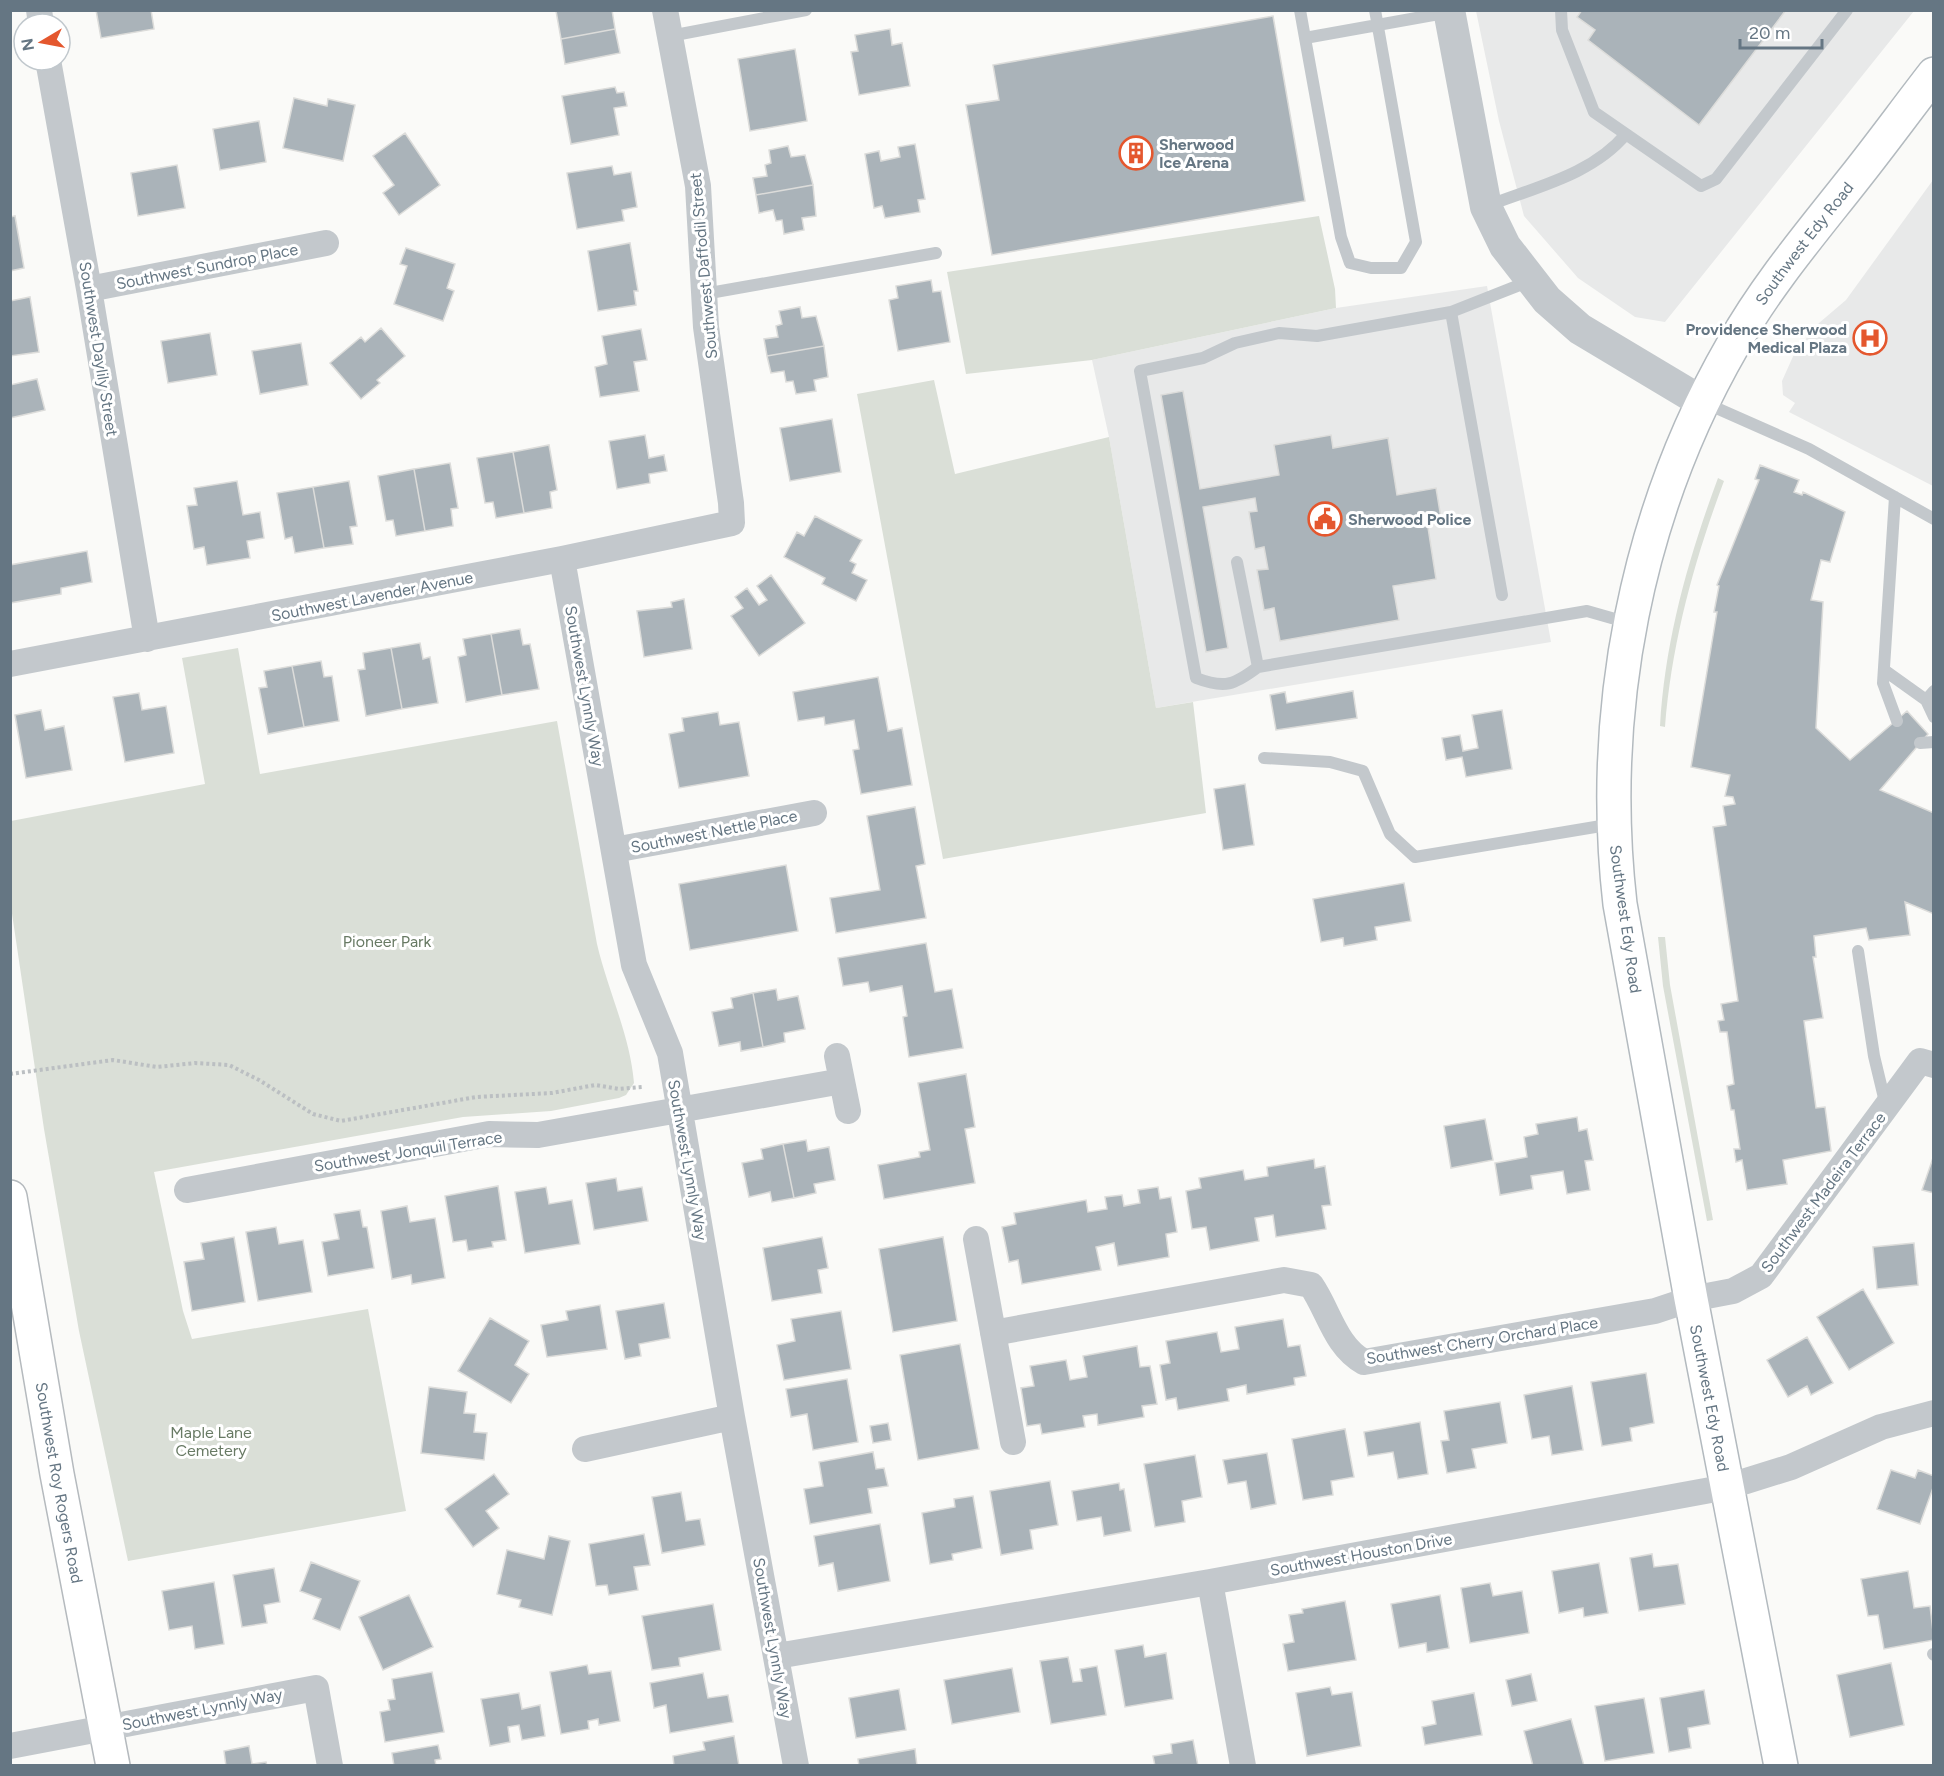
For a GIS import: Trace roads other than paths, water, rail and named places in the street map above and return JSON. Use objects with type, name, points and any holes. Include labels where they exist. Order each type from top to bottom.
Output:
[{"type":"main road","name":"Southwest Edy Road","points":[[1781,1766],[1691,1299],[1622,916],[1614,824],[1616,730],[1630,623],[1649,544],[1702,402],[1734,343],[1776,281],[1934,74]]},
{"type":"main road","name":"Southwest Roy Rogers Road","points":[[10,1197],[57,1474],[113,1766]]},
{"type":"street","name":"Southwest Daffodil Street","points":[[665,10],[698,186],[706,327],[732,523]]},
{"type":"street","points":[[1453,11],[1486,207],[1505,246],[1547,300],[1580,329],[1702,402]]},
{"type":"street","name":"Southwest Daylily Street","points":[[50,72],[147,639]]},
{"type":"street","name":"Southwest Sundrop Place","points":[[89,289],[326,243]]},
{"type":"street","name":"Southwest Lavender Avenue","points":[[10,664],[562,559],[732,523]]},
{"type":"street","name":"Southwest Lynnly Way","points":[[562,559],[634,965],[670,1053],[732,1417],[796,1766]]},
{"type":"street","name":"Southwest Nettle Place","points":[[614,850],[814,813]]},
{"type":"street","points":[[837,1056],[848,1111]]},
{"type":"street","name":"Southwest Madeira Terrace","points":[[1691,1299],[1733,1291],[1761,1276],[1920,1061],[1934,1065]]},
{"type":"street","name":"Southwest Jonquil Terrace","points":[[187,1190],[489,1134],[538,1135],[842,1081]]},
{"type":"street","points":[[976,1239],[1013,1442]]},
{"type":"street","name":"Southwest Cherry Orchard Place","points":[[993,1333],[1284,1280],[1311,1285],[1324,1303],[1349,1353],[1364,1362],[1655,1311],[1691,1299]]},
{"type":"street","name":"Southwest Houston Drive","points":[[777,1656],[1210,1582],[1727,1487],[1791,1467],[1881,1427],[1934,1413]]},
{"type":"street","points":[[585,1449],[732,1417]]},
{"type":"street","points":[[1210,1582],[1242,1766]]},
{"type":"street","name":"Southwest Lynnly Way","points":[[10,1746],[316,1688],[330,1766]]},
{"type":"lane","points":[[670,36],[806,10]]},
{"type":"lane","points":[[1300,10],[1341,237],[1350,263],[1371,268],[1401,268],[1416,242],[1375,10]]},
{"type":"lane","points":[[1562,10],[1562,30],[1594,112],[1701,186],[1716,179],[1847,10]]},
{"type":"lane","points":[[1305,38],[1453,11]]},
{"type":"lane","points":[[1486,207],[1586,168],[1611,151],[1626,134]]},
{"type":"lane","points":[[704,294],[936,253]]},
{"type":"lane","points":[[1531,281],[1451,312],[1317,336],[1279,333],[1235,343],[1203,358],[1140,371],[1196,678],[1217,686],[1239,681],[1258,668],[1587,611],[1630,623]]},
{"type":"lane","points":[[1451,312],[1502,595]]},
{"type":"lane","points":[[1702,402],[1809,449],[1934,519]]},
{"type":"lane","points":[[1895,497],[1883,683],[1897,721]]},
{"type":"lane","points":[[1237,562],[1258,668]]},
{"type":"lane","points":[[1884,670],[1930,695],[1934,717]]},
{"type":"lane","points":[[1920,743],[1934,742]]},
{"type":"lane","points":[[1264,758],[1330,762],[1363,771],[1390,834],[1415,857],[1614,824]]},
{"type":"lane","points":[[1858,951],[1874,1056],[1886,1108]]},
{"type":"place","name":"Sherwood Ice Arena","points":[[1136,153]]},
{"type":"place","name":"Providence Sherwood Medical Plaza","points":[[1870,338]]},
{"type":"place","name":"Sherwood Police","points":[[1325,519]]},
{"type":"park label","name":"Pioneer Park","points":[[387,941]]},
{"type":"park label","name":"Maple Lane Cemetery","points":[[211,1441]]}]
